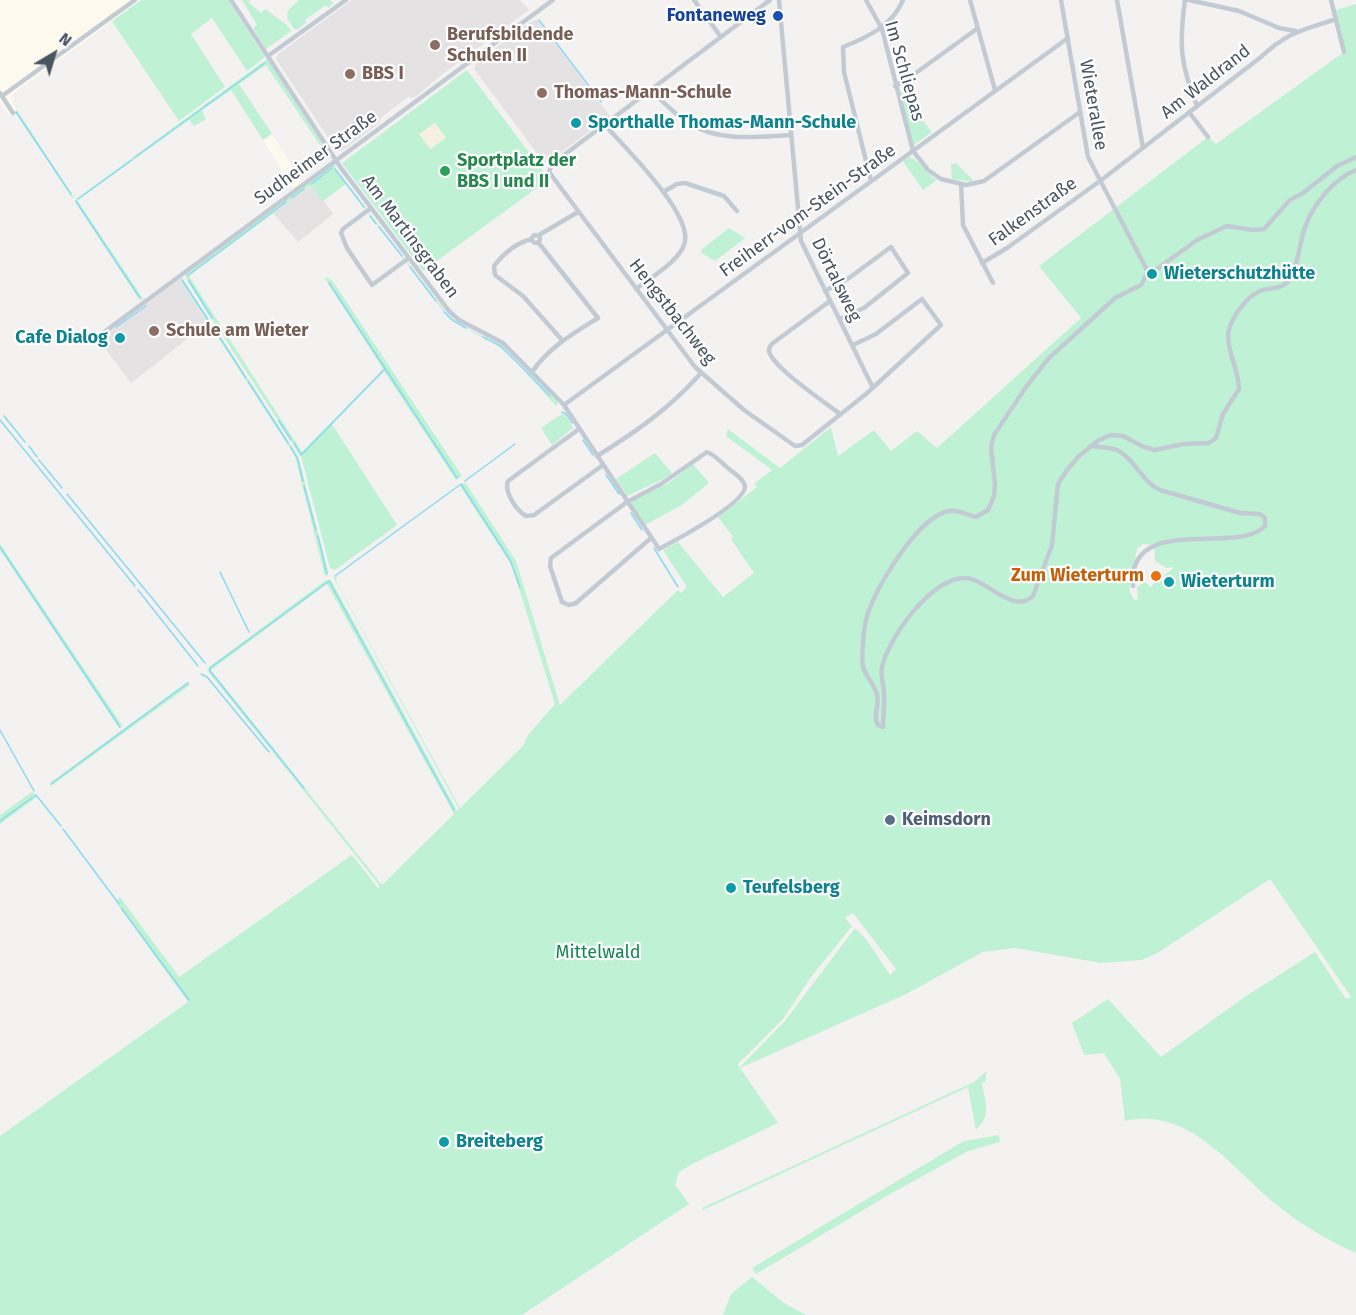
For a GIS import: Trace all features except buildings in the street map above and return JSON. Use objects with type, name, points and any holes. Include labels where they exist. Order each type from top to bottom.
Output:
[{"type":"street","points":[[13,113],[1,95],[135,0]]},
{"type":"street","name":"Am Martinsgraben","points":[[231,0],[341,168],[454,316],[503,343],[564,405],[627,502],[659,549],[708,522],[729,505],[744,490],[745,486],[713,455],[705,452],[661,484],[627,502]]},
{"type":"street","points":[[268,57],[346,0]]},
{"type":"street","name":"Sudheimer Straße","points":[[96,338],[554,0]]},
{"type":"street","points":[[694,0],[721,37]]},
{"type":"street","points":[[636,289],[676,258],[686,242],[683,224],[674,205],[605,125],[770,0]]},
{"type":"street","name":"Dörtalsweg","points":[[779,0],[799,234],[872,386]]},
{"type":"street","name":"Im Schliepas","points":[[866,0],[882,28],[913,151]]},
{"type":"street","points":[[872,181],[844,72],[843,47],[882,28],[897,12],[903,0]]},
{"type":"street","points":[[970,0],[995,90]]},
{"type":"street","name":"Wieterallee","points":[[1061,0],[1088,157],[1148,272]]},
{"type":"street","points":[[1117,0],[1143,148]]},
{"type":"street","points":[[1197,106],[1187,81],[1182,57],[1181,31],[1187,0],[1239,11],[1279,28],[1296,31]]},
{"type":"street","points":[[1331,0],[1344,52]]},
{"type":"street","name":"Am Waldrand","points":[[1100,181],[1261,57],[1277,41],[1296,31],[1336,19]]},
{"type":"street","points":[[895,86],[914,75],[978,28]]},
{"type":"street","points":[[1277,41],[1279,28]]},
{"type":"street","name":"Freiherr-vom-Stein-Straße","points":[[564,405],[1068,38]]},
{"type":"street","points":[[651,90],[684,120],[706,131],[736,137],[791,135]]},
{"type":"street","points":[[913,151],[935,176],[948,182],[976,184],[989,178],[1080,112]]},
{"type":"street","points":[[1189,112],[1208,137]]},
{"type":"street","name":"Hengstbachweg","points":[[605,125],[552,164],[549,169],[550,174],[701,373],[746,411],[795,446],[802,445],[840,414]]},
{"type":"street","points":[[1356,157],[1332,169],[1303,193],[1290,200],[1266,228],[1256,230],[1233,225],[1222,227],[1183,249],[1157,269],[1148,272],[1141,285],[1115,298],[1048,358],[1008,412],[992,441],[995,491],[988,510],[978,517],[954,511],[932,518],[916,533],[888,573],[869,610],[865,623],[863,664],[878,697],[875,720],[878,725],[883,727],[885,702],[881,670],[891,643],[910,614],[942,586],[951,580],[967,578],[977,581],[1001,596],[1016,601],[1026,601],[1033,596],[1052,545],[1059,482],[1070,466],[1092,446],[1103,438],[1115,435],[1125,437],[1152,450],[1183,444],[1209,443],[1216,438],[1223,414],[1239,389],[1229,342],[1232,322],[1253,295],[1287,282],[1300,252],[1306,225],[1313,211],[1341,177],[1356,170]]},
{"type":"street","name":"Falkenstraße","points":[[982,264],[1100,181]]},
{"type":"street","points":[[663,192],[677,184],[686,183],[724,196],[737,211]]},
{"type":"street","points":[[961,184],[963,225],[993,283]]},
{"type":"street","points":[[371,208],[341,233],[347,248],[376,292]]},
{"type":"street","points":[[562,340],[523,296],[495,275],[494,266],[504,253],[522,241],[532,239],[534,235],[538,236],[578,212]]},
{"type":"street","points":[[538,236],[540,239],[538,242]]},
{"type":"street","points":[[532,239],[538,242],[598,318],[562,340],[532,372]]},
{"type":"street","points":[[825,291],[849,278],[891,247],[908,273],[864,308],[839,319]]},
{"type":"street","points":[[372,285],[409,258]]},
{"type":"street","points":[[830,301],[769,348],[770,353],[787,374],[840,414],[941,325],[922,299],[876,334],[853,345]]},
{"type":"street","points":[[597,456],[659,416],[701,373]]},
{"type":"street","points":[[579,429],[508,481],[507,491],[519,511],[526,516],[536,513],[603,465]]},
{"type":"street","points":[[1092,446],[1121,452],[1157,489],[1240,513],[1260,514],[1265,518],[1265,526],[1255,533],[1192,539],[1154,546],[1141,555],[1137,561],[1133,573],[1133,586]]},
{"type":"street","points":[[627,502],[551,559],[550,566],[562,602],[569,605],[576,603],[651,538]]},
{"type":"shaded area","points":[[0,0],[141,0],[13,94],[12,103],[17,110],[9,115],[0,101]]},
{"type":"shaded area","points":[[352,0],[520,0],[529,10],[414,98],[408,97],[382,117],[378,124],[339,151],[276,59],[278,54]]},
{"type":"shaded area","name":"Thomas-Mann-Schule","points":[[537,19],[610,116],[545,164],[474,69],[476,63],[524,26]]},
{"type":"shaded area","points":[[272,134],[302,182],[293,188],[263,140]]},
{"type":"shaded area","points":[[312,185],[333,214],[298,242],[273,213]]},
{"type":"shaded area","name":"Schule am Wieter","points":[[180,279],[208,323],[131,383],[98,339]]},
{"type":"green space","points":[[141,0],[228,0],[265,57],[247,71],[212,18],[191,34],[225,87],[179,121],[112,21]]},
{"type":"green space","points":[[242,0],[250,0],[249,3],[261,13],[265,9],[287,25],[291,31],[266,49],[253,28],[257,25]]},
{"type":"green space","points":[[299,0],[330,0],[334,3],[328,8],[326,5],[305,20],[306,23],[298,29],[294,29],[287,18],[288,10]]},
{"type":"green space","name":"Mittelwald","points":[[1356,4],[1356,1253],[1315,1232],[1287,1213],[1227,1159],[1190,1132],[1170,1123],[1148,1119],[1125,1121],[1120,1079],[1104,1053],[1084,1055],[1072,1023],[1108,999],[1161,1057],[1246,996],[1315,952],[1346,999],[1351,997],[1270,879],[1159,952],[1142,960],[1101,963],[1015,948],[983,952],[906,994],[740,1068],[778,1123],[679,1172],[675,1185],[689,1204],[522,1315],[0,1315],[0,1136],[188,1002],[115,901],[120,897],[179,977],[352,855],[378,888],[380,886],[207,670],[209,667],[326,580],[331,580],[457,811],[459,809],[334,578],[337,576],[336,581],[460,808],[523,746],[528,735],[555,704],[512,566],[460,486],[465,482],[516,561],[560,705],[678,590],[681,593],[687,587],[663,550],[678,542],[723,597],[754,573],[731,539],[733,537],[718,517],[757,487],[754,484],[772,470],[726,436],[728,429],[780,468],[831,427],[838,456],[874,430],[891,451],[917,431],[937,448],[1081,318],[1039,266],[1208,137],[1216,144],[1344,52],[1336,10]],"holes":[[[1143,544],[1154,545],[1155,561],[1173,569],[1164,575],[1166,577],[1163,580],[1159,577],[1151,587],[1145,582],[1137,587],[1138,599],[1134,600],[1129,590],[1137,549]],[[327,584],[454,814],[382,885],[211,670]],[[853,913],[896,969],[890,975],[866,939],[855,928],[785,1021],[739,1068],[738,1064],[783,1019],[811,977],[852,926],[845,918]]]},
{"type":"green space","points":[[267,59],[330,156],[330,160],[266,65],[239,84],[272,134],[263,140],[231,90],[202,110],[206,119],[194,126],[189,120],[77,200],[144,300],[139,299],[75,202],[76,199]]},
{"type":"green space","name":"Sportplatz der BBS I und II","points":[[467,70],[549,179],[423,271],[342,163]]},
{"type":"green space","points":[[903,87],[907,101],[932,132],[915,144],[913,144],[900,94]]},
{"type":"green space","points":[[17,110],[74,198],[15,112]]},
{"type":"green space","points":[[909,157],[937,180],[923,190],[903,161]]},
{"type":"green space","points":[[956,163],[975,182],[952,179],[951,164]]},
{"type":"green space","points":[[332,165],[336,165],[335,168],[449,316],[458,324],[500,345],[558,404],[556,406],[521,367],[498,346],[450,320],[346,184],[323,201],[311,185],[189,276],[302,452],[383,369],[324,277],[332,280],[462,476],[456,480],[384,371],[332,424],[397,525],[335,570],[330,568],[301,456],[187,280],[186,274]]},
{"type":"green space","points":[[729,228],[745,238],[715,261],[702,253],[701,250]]},
{"type":"green space","points":[[182,278],[298,456],[328,572],[325,577],[295,456],[180,279]]},
{"type":"green space","points":[[562,414],[573,428],[552,445],[541,428]]},
{"type":"green space","points":[[655,453],[672,473],[627,496],[616,479]]},
{"type":"green space","points":[[693,464],[709,483],[682,505],[645,525],[632,506],[632,501],[667,484]]},
{"type":"green space","points":[[0,544],[122,725],[119,728],[0,550]]},
{"type":"green space","points":[[187,682],[190,685],[51,786],[50,783]]},
{"type":"green space","points":[[32,792],[38,796],[0,824],[0,815]]},
{"type":"green space","points":[[987,1071],[985,1082],[982,1083],[986,1114],[976,1130],[968,1087],[703,1210],[702,1208],[974,1082]]},
{"type":"green space","points":[[999,1135],[1000,1142],[968,1151],[892,1193],[756,1274],[752,1268],[964,1141]]},
{"type":"green space","points":[[752,1277],[784,1303],[806,1315],[723,1315],[731,1294]]},
{"type":"sand","points":[[435,123],[446,138],[430,149],[419,134]]},
{"type":"waterway","points":[[539,20],[601,102]]},
{"type":"waterway","points":[[134,158],[265,63]]},
{"type":"waterway","points":[[16,112],[71,194]]},
{"type":"waterway","points":[[78,199],[132,160]]},
{"type":"waterway","points":[[311,184],[332,168]]},
{"type":"waterway","points":[[335,169],[364,207]]},
{"type":"waterway","points":[[292,198],[304,189]]},
{"type":"waterway","points":[[76,201],[140,298]]},
{"type":"waterway","points":[[187,276],[286,202]]},
{"type":"waterway","points":[[370,216],[376,224]]},
{"type":"waterway","points":[[379,227],[402,256]]},
{"type":"waterway","points":[[410,267],[436,301]]},
{"type":"waterway","points":[[182,280],[212,326]]},
{"type":"waterway","points":[[189,281],[212,318]]},
{"type":"waterway","points":[[329,283],[457,478]]},
{"type":"waterway","points":[[116,327],[146,306]]},
{"type":"waterway","points":[[444,312],[466,328]]},
{"type":"waterway","points":[[215,330],[246,378]]},
{"type":"waterway","points":[[483,337],[501,346],[550,396]]},
{"type":"waterway","points":[[294,443],[301,455],[385,369]]},
{"type":"waterway","points":[[248,381],[288,443]]},
{"type":"waterway","points":[[562,412],[572,423]]},
{"type":"waterway","points":[[4,416],[25,442]]},
{"type":"waterway","points":[[0,420],[135,586]]},
{"type":"waterway","points":[[279,421],[291,440]]},
{"type":"waterway","points":[[583,440],[593,455]]},
{"type":"waterway","points":[[465,481],[515,444]]},
{"type":"waterway","points":[[29,446],[37,457]]},
{"type":"waterway","points":[[291,447],[298,460],[303,481]]},
{"type":"waterway","points":[[39,460],[62,488]]},
{"type":"waterway","points":[[606,475],[619,494]]},
{"type":"waterway","points":[[335,576],[461,484],[510,560],[520,587]]},
{"type":"waterway","points":[[304,486],[316,530]]},
{"type":"waterway","points":[[67,494],[205,663]]},
{"type":"waterway","points":[[631,513],[642,530]]},
{"type":"waterway","points":[[318,536],[327,574]]},
{"type":"waterway","points":[[0,547],[120,727]]},
{"type":"waterway","points":[[654,548],[678,587]]},
{"type":"waterway","points":[[220,572],[249,632]]},
{"type":"waterway","points":[[304,788],[210,671],[210,668],[329,581],[454,810]]},
{"type":"waterway","points":[[138,590],[198,666]]},
{"type":"waterway","points":[[201,674],[207,677],[269,752]]},
{"type":"waterway","points":[[51,784],[188,683]]},
{"type":"waterway","points":[[0,730],[34,791]]},
{"type":"waterway","points":[[0,821],[36,795],[61,826]]},
{"type":"waterway","points":[[63,829],[119,904]]},
{"type":"waterway","points":[[122,909],[189,1000]]},
{"type":"place","name":"Fontaneweg","points":[[778,16]]},
{"type":"place","name":"Berufsbildende Schulen II","points":[[435,45]]},
{"type":"place","name":"BBS I","points":[[350,74]]},
{"type":"place","name":"Thomas-Mann-Schule","points":[[542,93]]},
{"type":"place","name":"Sporthalle Thomas-Mann-Schule","points":[[576,123]]},
{"type":"place","name":"Sportplatz der BBS I und II","points":[[445,171]]},
{"type":"place","name":"Wieterschutzhütte","points":[[1152,274]]},
{"type":"place","name":"Schule am Wieter","points":[[154,331]]},
{"type":"place","name":"Cafe Dialog","points":[[120,338]]},
{"type":"place","name":"Zum Wieterturm","points":[[1156,576]]},
{"type":"place","name":"Wieterturm","points":[[1169,582]]},
{"type":"place","name":"Keimsdorn","points":[[890,820]]},
{"type":"place","name":"Teufelsberg","points":[[731,888]]},
{"type":"place","name":"Breiteberg","points":[[444,1142]]}]
